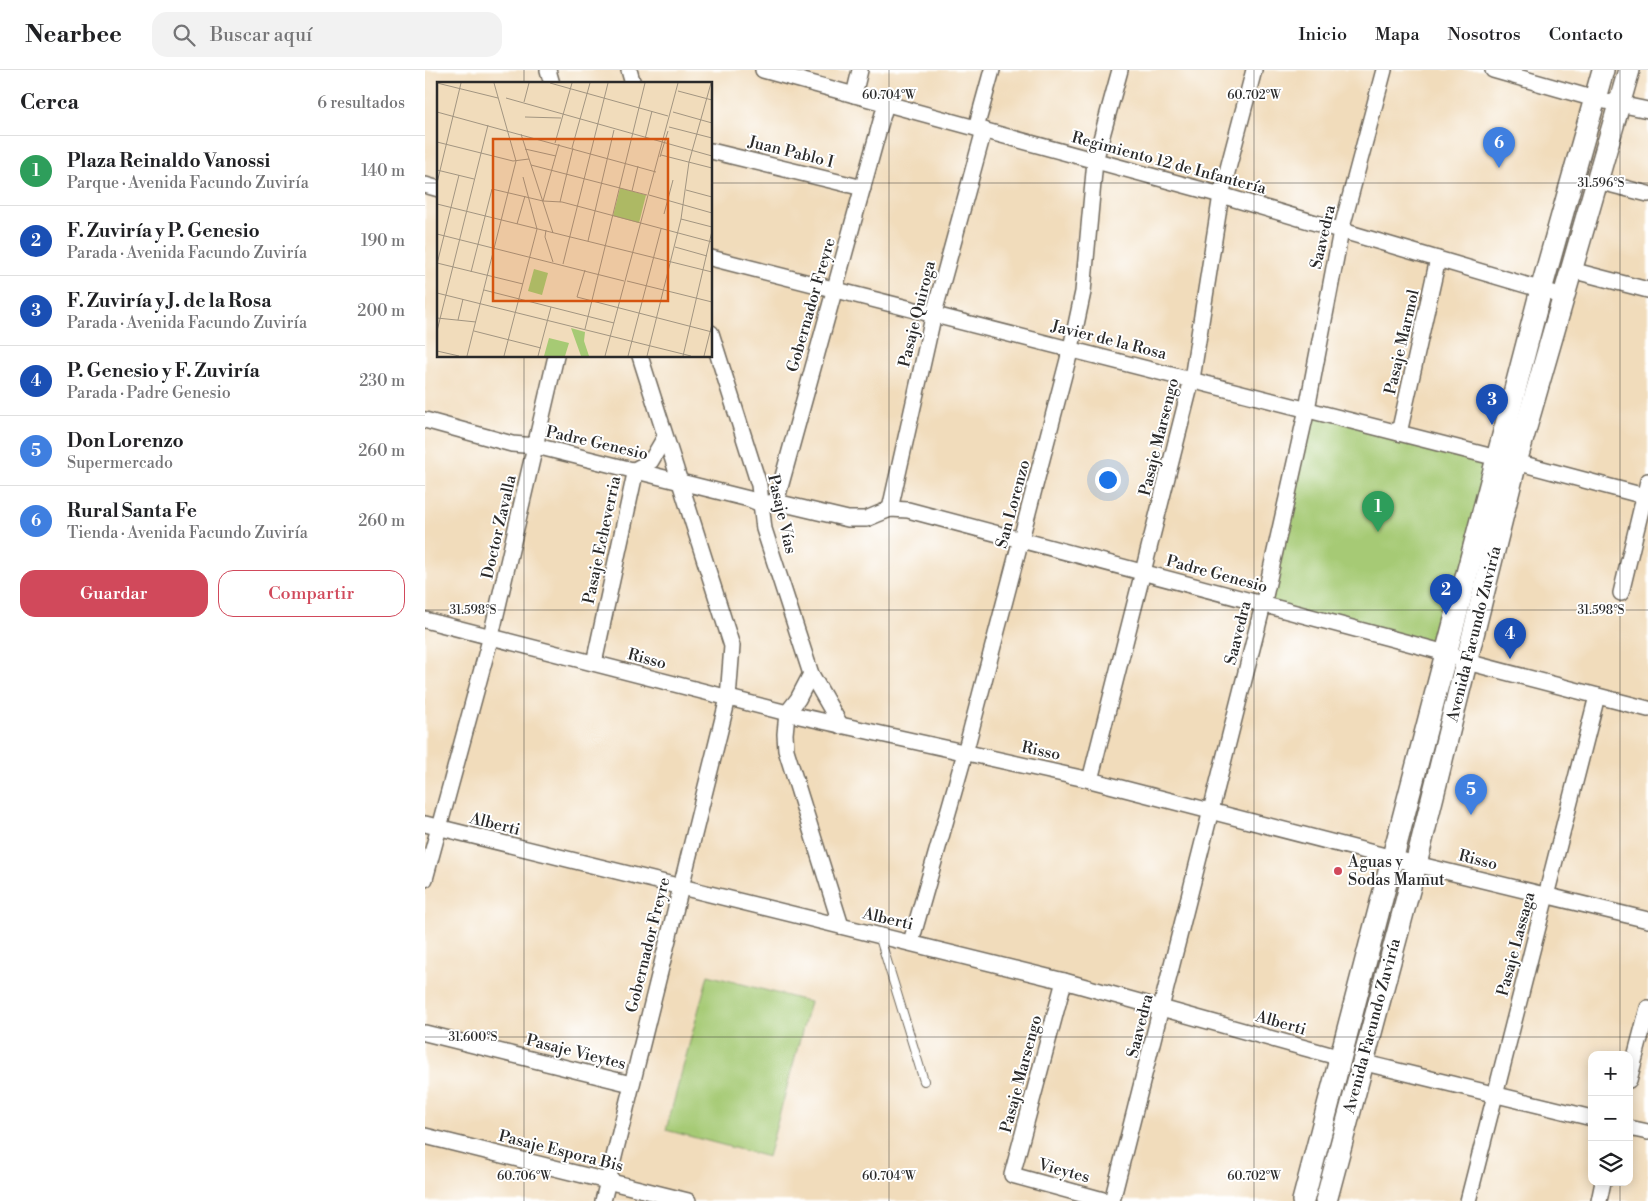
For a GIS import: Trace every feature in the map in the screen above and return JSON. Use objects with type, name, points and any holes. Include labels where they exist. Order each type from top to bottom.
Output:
[{"type":"main road","name":"Avenida Facundo Zuviría","points":[[1303,1201],[1416,864],[1467,662],[1541,290],[1603,70]]},
{"type":"main road","name":"Avenida Facundo Zuviría","points":[[1326,1201],[1351,1060],[1394,857],[1446,654],[1507,460],[1563,296],[1621,104],[1629,70]]},
{"type":"street","name":"Regimiento 12 de Infantería","points":[[763,70],[1221,195],[1563,296]]},
{"type":"street","points":[[853,95],[860,70]]},
{"type":"street","name":"Pasaje Quiroga","points":[[890,509],[934,313],[980,129],[992,70]]},
{"type":"street","name":"San Lorenzo","points":[[911,942],[965,753],[1071,348],[1083,292],[1095,161],[1120,70]]},
{"type":"street","name":"Pasaje Marsengo","points":[[1090,780],[1192,380],[1221,195],[1255,70]]},
{"type":"street","name":"Saavedra","points":[[1112,1201],[1163,1007],[1263,605],[1307,409],[1341,231],[1384,70]]},
{"type":"street","points":[[1493,70],[1595,99],[1648,110]]},
{"type":"street","name":"Gobernador Freyre","points":[[768,503],[863,188],[886,103]]},
{"type":"street","name":"Juan Pablo I","points":[[713,151],[863,188]]},
{"type":"street","points":[[1597,181],[1648,194]]},
{"type":"street","name":"Javier de la Rosa","points":[[713,258],[934,313],[1507,460],[1647,491]]},
{"type":"street","name":"Pasaje Marmol","points":[[1399,433],[1438,259]]},
{"type":"street","points":[[1571,270],[1648,290]]},
{"type":"street","name":"Pasaje Vías","points":[[713,339],[759,485],[768,503],[764,529],[811,674],[841,726]]},
{"type":"street","name":"Doctor Zavalla","points":[[425,879],[432,826],[491,636],[556,358]]},
{"type":"street","points":[[641,358],[732,646],[728,698]]},
{"type":"street","name":"Padre Genesio","points":[[425,420],[512,444],[535,446],[636,469],[768,503],[848,519],[866,519],[890,509],[908,510],[1446,654],[1467,662],[1648,709]]},
{"type":"street","name":"Pasaje Echeverria","points":[[594,663],[636,469],[651,461],[665,437]]},
{"type":"street","points":[[1621,593],[1647,491]]},
{"type":"street","name":"Risso","points":[[425,620],[787,713],[1090,780],[1416,864],[1648,920]]},
{"type":"street","points":[[811,674],[798,699],[787,713],[785,734],[787,750],[841,926]]},
{"type":"street","name":"Pasaje Lassaga","points":[[1468,1201],[1597,696]]},
{"type":"street","name":"Gobernador Freyre","points":[[603,1201],[728,698]]},
{"type":"street","name":"Alberti","points":[[432,826],[681,888],[911,942],[1163,1007],[1351,1060],[1495,1093],[1588,1117]]},
{"type":"street","name":"Pasaje Marsengo","points":[[1013,1176],[1064,981]]},
{"type":"street","points":[[1633,1065],[1648,1008]]},
{"type":"street","name":"Pasaje Vieytes","points":[[425,1033],[631,1084]]},
{"type":"street","points":[[1633,1129],[1648,1132]]},
{"type":"street","name":"Pasaje Espora Bis","points":[[425,1136],[688,1201]]},
{"type":"street","name":"Vieytes","points":[[1013,1176],[1107,1201]]},
{"type":"street","points":[[1599,1201],[1602,1186]]},
{"type":"lane","points":[[879,934],[924,1081]]},
{"type":"green space","points":[[1309,412],[1494,460],[1445,652],[1265,604]]},
{"type":"green space","points":[[708,975],[810,1002],[768,1157],[666,1130]]},
{"type":"place","name":"Rural Santa Fe","points":[[1499,168]]},
{"type":"place","name":"F. Zuviría y J. de la Rosa","points":[[1492,425]]},
{"type":"place","name":"Plaza Reinaldo Vanossi","points":[[1378,532]]},
{"type":"place","name":"F. Zuviría y P. Genesio","points":[[1446,615]]},
{"type":"place","name":"P. Genesio y F. Zuviría","points":[[1510,659]]},
{"type":"place","name":"Don Lorenzo","points":[[1471,815]]},
{"type":"place","name":"Aguas y Sodas Mamut","points":[[1338,871]]}]
